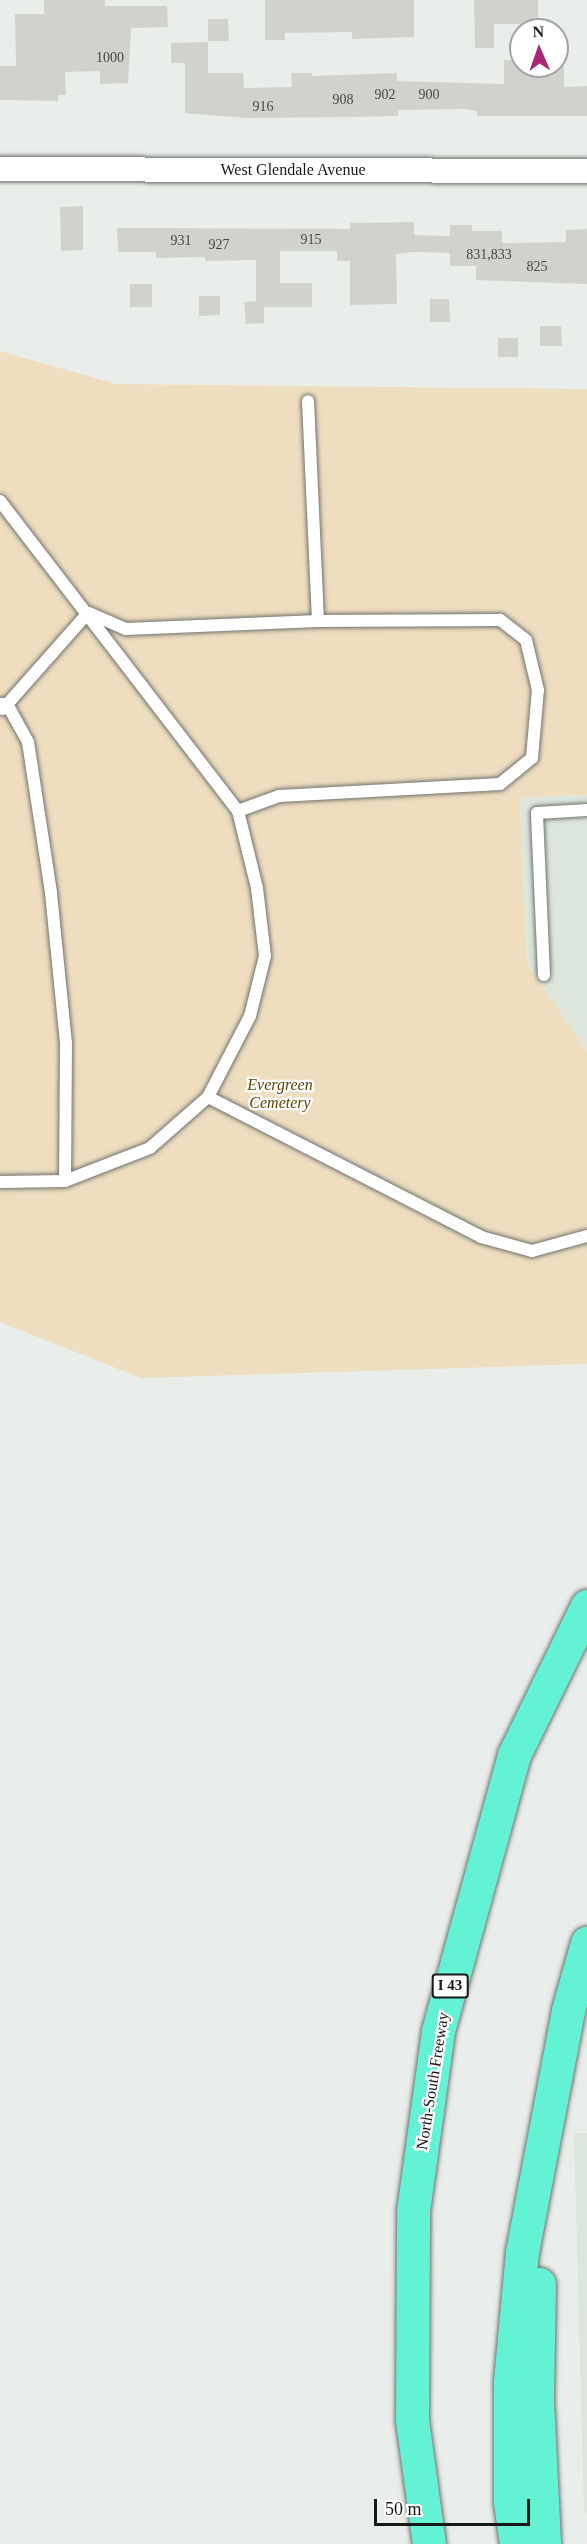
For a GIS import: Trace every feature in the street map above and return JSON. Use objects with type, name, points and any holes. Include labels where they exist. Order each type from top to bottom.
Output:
[{"type":"highway","name":"North-South Freeway","points":[[426,2535],[412,2421],[413,2211],[438,2031],[514,1755],[587,1606]]},
{"type":"highway","points":[[516,2544],[510,2502],[510,2381],[522,2252],[542,2132],[567,2010],[587,1943]]},
{"type":"highway","points":[[542,2132],[537,2399],[544,2544]]},
{"type":"street","name":"West Glendale Avenue","points":[[0,169],[587,171]]},
{"type":"lane","points":[[308,401],[318,621]]},
{"type":"lane","points":[[0,501],[238,811],[257,888],[265,956],[250,1016],[208,1097],[150,1148],[65,1181],[0,1182]]},
{"type":"lane","points":[[88,613],[126,629],[318,621],[500,620],[525,640],[538,690],[532,758],[500,784],[279,796],[238,811]]},
{"type":"lane","points":[[65,1181],[66,1043],[51,893],[28,742],[2,707],[88,613]]},
{"type":"lane","points":[[544,975],[537,813],[587,810]]},
{"type":"lane","points":[[208,1097],[481,1237],[532,1251],[587,1236]]},
{"type":"shaded area","points":[[587,795],[587,1051],[527,964],[520,797]]},
{"type":"shaded area","points":[[574,2133],[587,2133],[587,2515],[584,2510]]},
{"type":"green space","name":"Evergreen Cemetery","points":[[0,351],[116,384],[587,389],[587,795],[520,798],[527,964],[587,1051],[587,1364],[141,1378],[0,1322]]},
{"type":"building","points":[[44,0],[105,0],[105,6],[167,6],[168,27],[131,28],[128,83],[100,84],[100,71],[65,72],[66,95],[58,95],[58,101],[0,100],[0,66],[16,66],[15,14],[44,14]]},
{"type":"building","points":[[265,0],[414,0],[414,37],[352,39],[352,32],[285,33],[285,40],[265,40]]},
{"type":"building","points":[[474,0],[538,0],[538,18],[509,18],[509,24],[494,24],[494,48],[475,48]]},
{"type":"building","points":[[208,19],[228,19],[229,41],[208,41]]},
{"type":"building","points":[[208,42],[208,73],[243,73],[244,88],[292,87],[291,73],[312,73],[312,76],[397,73],[397,81],[504,84],[504,60],[509,60],[509,78],[564,78],[564,87],[587,86],[587,116],[477,116],[477,111],[464,109],[398,110],[398,116],[354,117],[247,118],[185,113],[185,63],[171,63],[171,43]]},
{"type":"building","points":[[83,206],[83,250],[61,251],[60,207]]},
{"type":"building","points":[[414,222],[414,235],[450,236],[450,225],[472,225],[472,231],[502,231],[502,243],[566,242],[566,230],[587,229],[587,284],[476,280],[476,266],[450,266],[450,253],[414,252],[396,254],[397,304],[350,305],[350,261],[337,261],[337,251],[280,251],[280,283],[312,283],[312,307],[264,307],[264,323],[246,324],[244,302],[256,301],[256,260],[205,261],[205,257],[156,258],[156,252],[118,252],[117,228],[350,229],[350,223]]},
{"type":"building","points":[[130,284],[152,284],[152,307],[130,307]]},
{"type":"building","points":[[199,296],[220,296],[220,315],[199,316]]},
{"type":"building","points":[[430,299],[449,299],[450,322],[430,322]]},
{"type":"building","points":[[540,326],[561,326],[562,346],[540,346]]},
{"type":"building","points":[[498,338],[518,338],[518,357],[498,357]]}]
